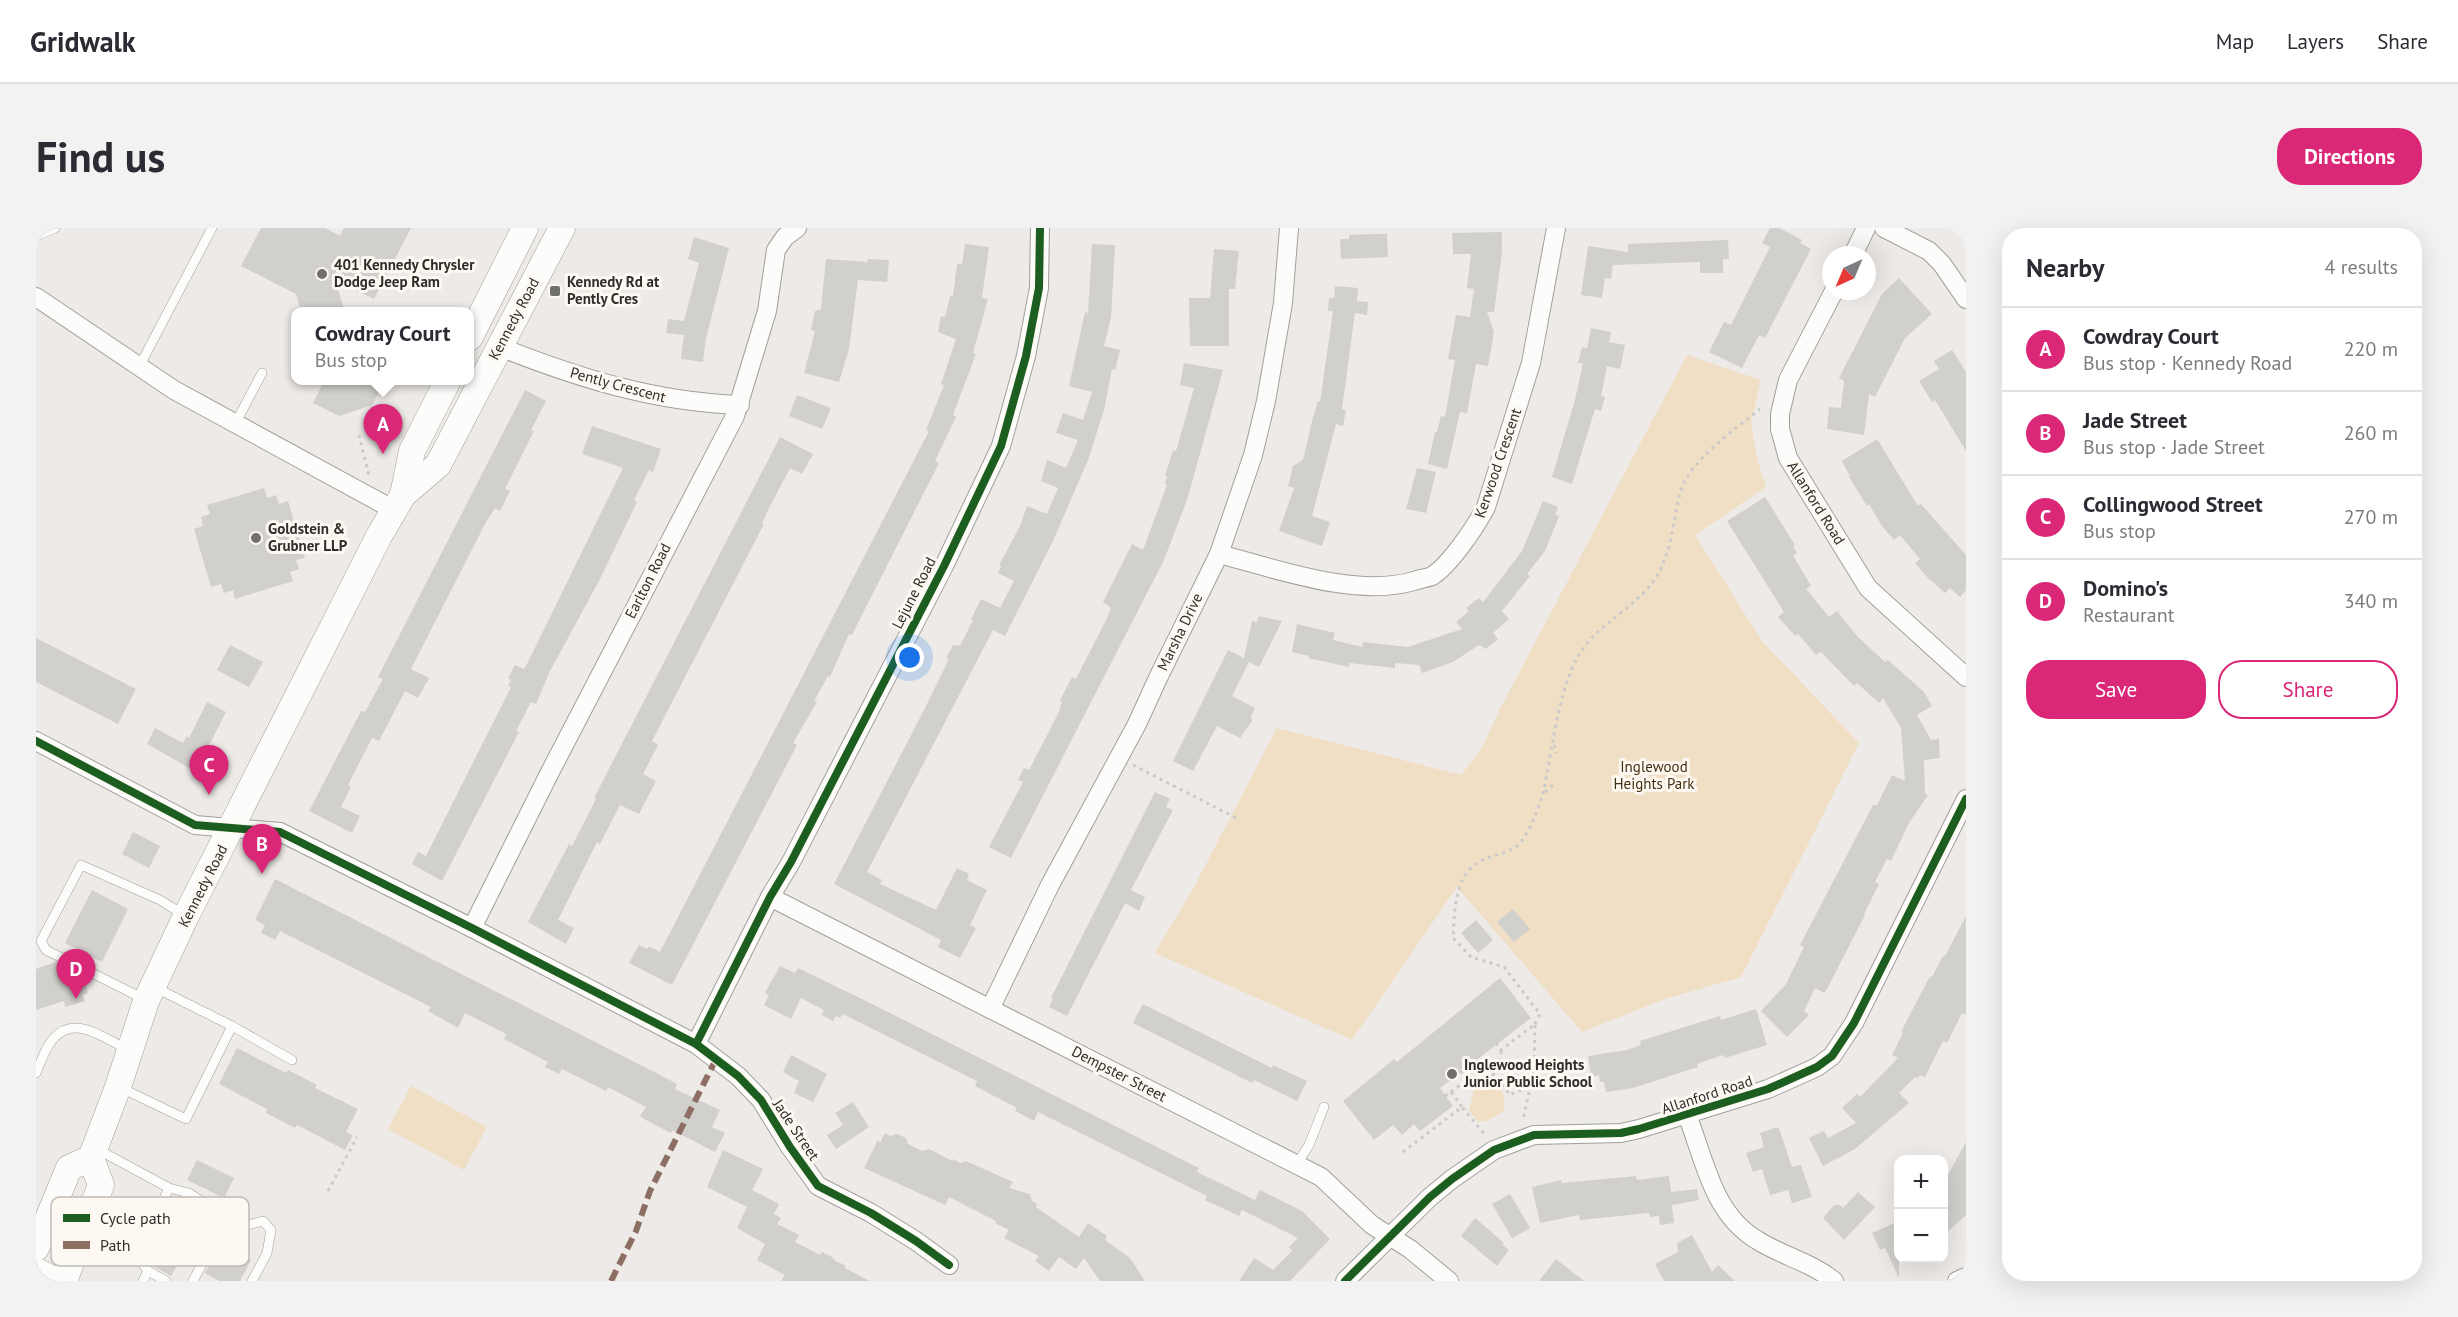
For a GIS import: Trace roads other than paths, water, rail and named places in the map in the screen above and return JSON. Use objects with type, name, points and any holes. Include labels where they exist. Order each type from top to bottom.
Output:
[{"type":"main road","name":"Kennedy Road","points":[[474,329],[525,228]]},
{"type":"main road","name":"Kennedy Road","points":[[474,375],[500,347],[562,228]]},
{"type":"main road","name":"Kennedy Road","points":[[93,1153],[150,994],[186,916],[399,502],[438,465],[453,397],[464,385]]},
{"type":"main road","points":[[57,1197],[69,1168],[93,1153],[101,1185],[96,1197]]},
{"type":"main road","points":[[36,1248],[51,1212]]},
{"type":"main road","points":[[64,1281],[70,1266]]},
{"type":"main road","points":[[36,1270],[56,1281]]},
{"type":"street","name":"Earlton Road","points":[[472,928],[740,405],[767,310],[776,250],[785,237],[797,228]]},
{"type":"street","name":"Lejune Road","points":[[696,1044],[770,897],[791,862],[944,567],[1001,446],[1026,356],[1039,288],[1040,228]]},
{"type":"street","name":"Marsha Drive","points":[[990,1009],[1050,885],[1119,758],[1219,554],[1253,455],[1266,401],[1283,303],[1289,228]]},
{"type":"street","name":"Kerwood Crescent","points":[[1219,554],[1336,583],[1362,586],[1400,585],[1432,576],[1471,533],[1486,507],[1531,363],[1556,228]]},
{"type":"street","points":[[1857,246],[1866,228]]},
{"type":"street","points":[[1884,228],[1929,252],[1942,264],[1966,299]]},
{"type":"street","points":[[36,297],[174,390],[235,424],[399,502]]},
{"type":"street","name":"Allanford Road","points":[[1829,300],[1788,380],[1780,414],[1782,442],[1788,458],[1868,588],[1966,678]]},
{"type":"street","name":"Pently Crescent","points":[[500,347],[554,368],[630,391],[696,403],[740,405]]},
{"type":"street","name":"Jade Street","points":[[36,741],[195,825],[275,830],[472,928],[696,1044],[738,1076],[761,1100],[818,1186],[880,1218],[949,1265]]},
{"type":"street","name":"Allanford Road","points":[[1346,1281],[1445,1185],[1494,1150],[1534,1135],[1621,1133],[1687,1115],[1768,1089],[1817,1067],[1832,1056],[1854,1023],[1966,799]]},
{"type":"street","name":"Dempster Street","points":[[770,897],[1321,1176],[1372,1225],[1391,1236],[1449,1281]]},
{"type":"street","points":[[1687,1115],[1713,1191],[1731,1218],[1756,1240],[1822,1271],[1834,1281]]},
{"type":"street","points":[[1957,1281],[1966,1276]]},
{"type":"lane","points":[[36,236],[55,228]]},
{"type":"lane","points":[[139,367],[212,228]]},
{"type":"lane","points":[[235,424],[262,373]]},
{"type":"lane","points":[[186,916],[160,900],[81,865],[41,940],[46,950],[232,1026],[292,1060]]},
{"type":"lane","points":[[36,1073],[52,1040],[67,1028],[79,1026],[130,1051]]},
{"type":"lane","points":[[118,1087],[186,1119],[232,1026]]},
{"type":"lane","points":[[1297,1164],[1309,1145],[1324,1107]]},
{"type":"lane","points":[[93,1153],[169,1188],[195,1197]]},
{"type":"lane","points":[[165,1197],[169,1188]]},
{"type":"lane","points":[[249,1225],[263,1221],[271,1230],[267,1254],[252,1281]]},
{"type":"lane","points":[[144,1266],[148,1271],[166,1281]]},
{"type":"lane","points":[[193,1281],[201,1266]]},
{"type":"lane","points":[[142,1281],[148,1271]]},
{"type":"place","name":"401 Kennedy Chrysler Dodge Jeep Ram","points":[[322,274]]},
{"type":"place","name":"Kennedy Rd at Pently Cres","points":[[555,291]]},
{"type":"place","name":"Cowdray Court","points":[[383,454]]},
{"type":"place","name":"Goldstein & Grubner LLP","points":[[256,538]]},
{"type":"place","name":"Collingwood Street","points":[[209,795]]},
{"type":"place","name":"Jade Street","points":[[262,874]]},
{"type":"place","name":"Domino's","points":[[76,999]]},
{"type":"place","name":"Inglewood Heights Junior Public School","points":[[1452,1074]]},
{"type":"park label","name":"Inglewood Heights Park","points":[[1654,776]]}]
